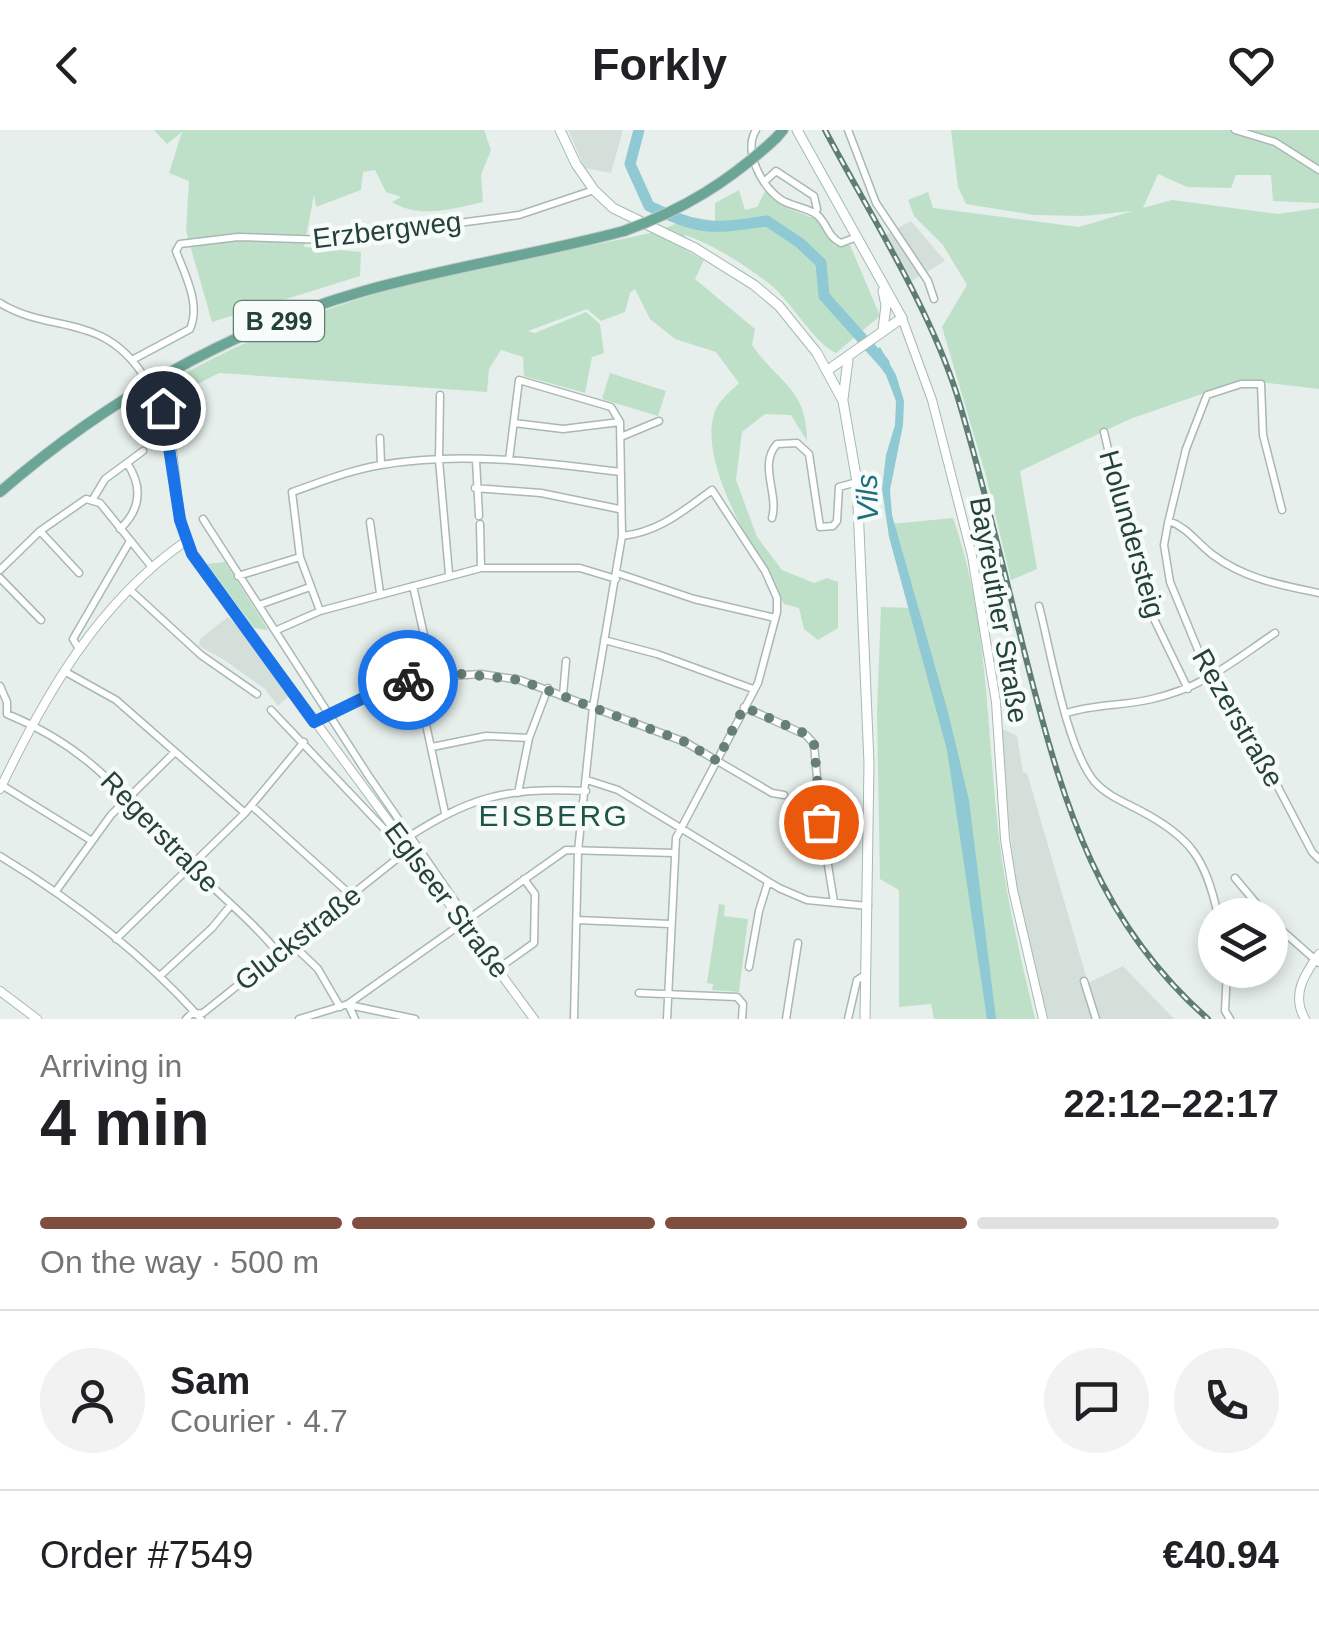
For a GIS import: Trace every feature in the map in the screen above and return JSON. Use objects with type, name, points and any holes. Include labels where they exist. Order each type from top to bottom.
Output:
[{"type":"main road","points":[[560,130],[576,164],[612,208],[694,248],[754,285],[837,368],[858,482],[869,763],[864,1019]]},
{"type":"main road","name":"Bayreuther Straße","points":[[797,130],[902,318]]},
{"type":"main road","name":"B 299","points":[[0,492],[95,418],[223,344],[362,292],[597,238],[660,219],[736,172],[780,134]]},
{"type":"main road","name":"Bayreuther Straße","points":[[881,279],[886,306],[883,331]]},
{"type":"main road","points":[[837,368],[902,318]]},
{"type":"main road","points":[[837,368],[843,401]]},
{"type":"street","points":[[756,130],[751,150],[764,182],[776,197],[815,214],[834,241],[841,244],[857,237]]},
{"type":"street","points":[[848,130],[876,203],[928,281],[934,300]]},
{"type":"street","points":[[1235,130],[1275,142],[1319,170]]},
{"type":"street","points":[[764,182],[776,171],[784,174],[814,196],[815,214]]},
{"type":"street","name":"Erzbergweg","points":[[132,360],[190,329],[194,322],[191,294],[177,247],[180,244],[238,237],[328,240],[519,215],[594,190]]},
{"type":"street","name":"Eglseer Straße","points":[[0,302],[32,316],[84,328],[115,345],[132,360],[157,397],[170,439],[186,540],[192,554],[314,722],[406,839],[534,1019]]},
{"type":"street","name":"Bayreuther Straße","points":[[902,318],[932,400],[972,556],[996,702],[1008,856],[1043,1019]]},
{"type":"street","points":[[509,460],[519,380],[610,408],[620,422],[622,536],[593,707],[578,850],[574,1019]]},
{"type":"street","name":"Rezerstraße","points":[[1282,510],[1263,435],[1261,384],[1241,384],[1207,395],[1186,449],[1164,545],[1170,582],[1210,679],[1247,728],[1312,852],[1319,858]]},
{"type":"street","points":[[440,395],[439,460],[450,574]]},
{"type":"street","points":[[623,436],[659,421]]},
{"type":"street","points":[[514,424],[563,429],[620,422]]},
{"type":"street","name":"Holundersteig","points":[[1104,432],[1131,548],[1155,621],[1188,688]]},
{"type":"street","points":[[380,438],[381,464]]},
{"type":"street","points":[[772,518],[768,455],[776,444],[790,441],[807,451],[820,527],[833,526],[837,521],[840,487],[858,482]]},
{"type":"street","points":[[93,499],[99,485],[143,451]]},
{"type":"street","points":[[320,610],[300,557],[292,492],[381,464],[439,460],[509,460],[620,472]]},
{"type":"street","points":[[476,460],[480,568]]},
{"type":"street","points":[[120,528],[136,510],[139,492],[138,482],[126,463]]},
{"type":"street","points":[[475,488],[541,492],[619,509]]},
{"type":"street","points":[[622,536],[663,525],[712,490],[765,571],[777,598],[758,683],[676,838],[667,1019]]},
{"type":"street","points":[[0,570],[40,531],[80,501],[93,499],[151,566]]},
{"type":"street","name":"Eglseer Straße","points":[[203,518],[330,714],[406,839],[408,850],[466,921]]},
{"type":"street","points":[[1169,521],[1178,524],[1212,554],[1261,581],[1319,593]]},
{"type":"street","points":[[370,522],[380,593]]},
{"type":"street","points":[[40,531],[79,574]]},
{"type":"street","points":[[79,649],[73,639],[130,540]]},
{"type":"street","points":[[92,841],[1,786],[30,724],[79,649],[151,566],[186,540]]},
{"type":"street","points":[[238,576],[300,557]]},
{"type":"street","points":[[277,630],[320,610],[480,568],[580,568],[775,618]]},
{"type":"street","points":[[0,578],[41,620]]},
{"type":"street","points":[[413,586],[433,675]]},
{"type":"street","points":[[259,606],[310,587]]},
{"type":"street","points":[[129,589],[202,655],[257,694]]},
{"type":"street","points":[[1038,606],[1079,752],[1095,782],[1178,832],[1197,853],[1214,898]]},
{"type":"street","points":[[1067,713],[1150,700],[1188,688],[1210,679],[1275,633]]},
{"type":"street","points":[[604,640],[686,663],[753,689]]},
{"type":"street","points":[[562,695],[566,661]]},
{"type":"street","points":[[64,671],[116,700],[246,813]]},
{"type":"street","points":[[314,722],[384,688],[416,678],[481,674],[548,688],[685,742],[772,793],[784,795]]},
{"type":"street","points":[[416,678],[445,813]]},
{"type":"street","points":[[0,686],[7,702],[6,714],[30,724]]},
{"type":"street","points":[[518,793],[530,738],[548,688]]},
{"type":"street","points":[[744,707],[806,734],[814,744],[834,902]]},
{"type":"street","points":[[271,710],[389,834],[406,839],[445,813],[488,796],[548,789],[586,792]]},
{"type":"street","name":"Regerstraße","points":[[30,724],[77,750],[128,798],[190,866],[260,930],[279,954]]},
{"type":"street","points":[[432,747],[486,736],[530,738]]},
{"type":"street","points":[[116,940],[246,813],[304,742]]},
{"type":"street","name":"Eglseer Straße","points":[[352,750],[360,780]]},
{"type":"street","points":[[56,890],[128,798],[175,752]]},
{"type":"street","points":[[587,780],[606,784],[768,882],[807,900],[868,906]]},
{"type":"street","points":[[252,806],[352,896]]},
{"type":"street","name":"Gluckstraße","points":[[186,1019],[203,1013],[408,850]]},
{"type":"street","points":[[299,1019],[344,1006],[566,850],[674,853]]},
{"type":"street","points":[[0,856],[56,890],[161,976],[198,1016]]},
{"type":"street","points":[[1235,878],[1251,898]]},
{"type":"street","points":[[499,968],[534,943],[535,894],[524,879]]},
{"type":"street","points":[[749,966],[768,882]]},
{"type":"street","points":[[161,976],[231,905]]},
{"type":"street","points":[[577,920],[670,924]]},
{"type":"street","points":[[1288,935],[1318,959],[1297,996],[1305,1019]]},
{"type":"street","points":[[786,1019],[798,943]]},
{"type":"street","points":[[292,944],[318,969],[354,1019]]},
{"type":"street","points":[[848,1019],[857,980],[866,975]]},
{"type":"street","points":[[1084,981],[1096,1019]]},
{"type":"street","points":[[1226,988],[1225,1012],[1230,1019]]},
{"type":"street","points":[[0,991],[37,1019]]},
{"type":"street","points":[[639,993],[741,999],[742,1019]]},
{"type":"street","points":[[344,1006],[415,1019]]},
{"type":"shaded area","points":[[568,130],[623,130],[611,173],[585,168]]},
{"type":"shaded area","points":[[911,221],[945,261],[910,282],[885,235]]},
{"type":"shaded area","points":[[228,617],[248,637],[290,695],[278,706],[265,689],[199,646],[200,639]]},
{"type":"shaded area","points":[[999,727],[1017,736],[1023,773],[1027,773],[1088,983],[1123,966],[1174,1019],[1048,1019],[1015,878]]},
{"type":"green space","points":[[154,130],[484,130],[491,150],[481,175],[483,202],[436,211],[403,207],[392,202],[401,197],[386,192],[375,170],[363,172],[361,190],[316,207],[314,195],[304,247],[361,252],[360,276],[212,322],[186,231],[189,181],[169,173],[182,132],[167,144]]},
{"type":"green space","points":[[951,130],[1319,130],[1319,203],[1273,201],[1271,175],[1236,175],[1231,188],[1187,187],[1158,174],[1143,208],[1172,200],[1278,214],[1319,208],[1319,389],[1242,380],[1130,419],[1020,471],[1037,569],[1011,580],[986,476],[942,327],[967,285],[943,245],[914,216],[908,200],[928,192],[933,208],[1079,227],[1133,211],[1034,215],[966,204],[958,187]]},
{"type":"green space","points":[[767,188],[789,209],[816,219],[835,246],[850,245],[880,316],[836,353],[821,342],[772,286],[752,271],[685,235],[680,247],[704,260],[695,279],[755,329],[752,345],[789,387],[802,409],[807,441],[791,415],[765,414],[742,432],[736,480],[757,537],[782,570],[814,583],[827,578],[838,582],[838,628],[818,640],[804,629],[799,608],[784,604],[734,511],[715,459],[711,435],[714,414],[739,383],[716,352],[675,339],[650,319],[635,289],[625,312],[601,321],[587,309],[528,331],[535,333],[586,312],[600,324],[604,353],[592,357],[585,393],[524,376],[523,357],[501,350],[489,369],[487,392],[219,373],[176,395],[173,435],[160,387],[280,328],[356,300],[430,280],[655,232],[693,217],[715,221],[715,203],[739,190],[745,210],[757,207]]},
{"type":"green space","points":[[610,373],[666,391],[658,416],[602,399]]},
{"type":"green space","points":[[953,518],[974,598],[1003,867],[1035,1019],[934,1019],[931,1004],[899,1007],[899,890],[880,879],[877,712],[881,607],[915,608],[891,524]]},
{"type":"green space","points":[[225,562],[268,630],[254,628],[207,564]]},
{"type":"green space","points":[[719,904],[725,905],[724,916],[748,919],[739,992],[712,990],[713,984],[707,983]]},
{"type":"water","points":[[880,347],[896,375],[904,401],[890,490],[892,515],[969,800],[996,1019],[987,1019],[947,750],[889,537],[882,489],[896,401],[886,375],[871,354]]},
{"type":"waterway","name":"Vils","points":[[639,130],[630,164],[649,206],[706,226],[767,221],[800,243],[821,263],[824,296],[884,363]]},
{"type":"railway","points":[[825,130],[914,294],[945,361],[977,464],[1043,724],[1091,861],[1139,944],[1208,1019]]},
{"type":"way so far","points":[[408,680],[481,674],[520,680],[685,742],[717,761],[744,707],[806,734],[814,744],[821,822]]},
{"type":"district","name":"EISBERG","points":[[554,815]]},
{"type":"route","points":[[163,408],[180,520],[192,554],[314,722],[408,680]]}]
